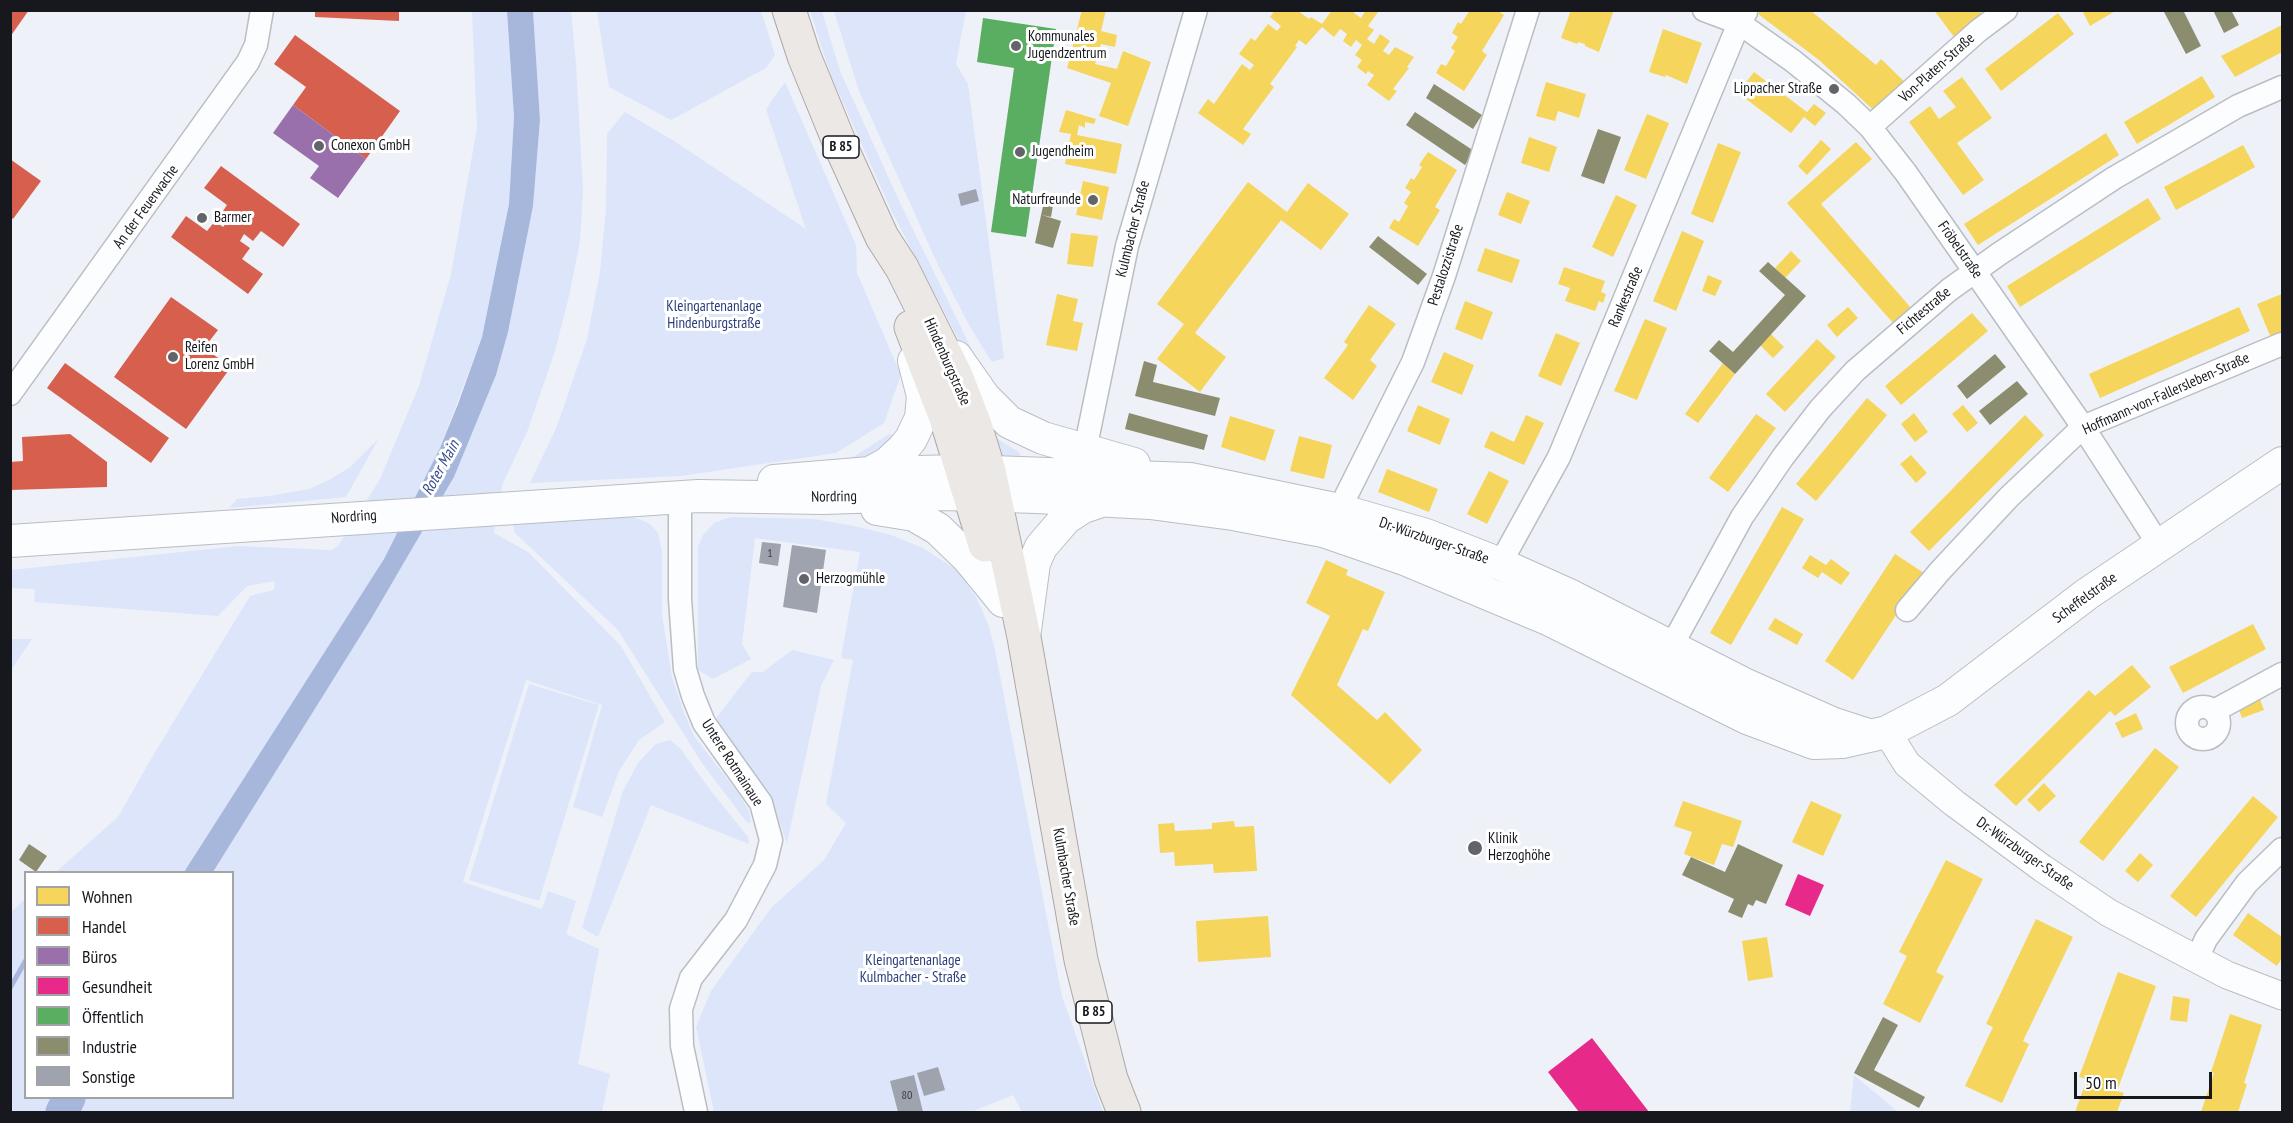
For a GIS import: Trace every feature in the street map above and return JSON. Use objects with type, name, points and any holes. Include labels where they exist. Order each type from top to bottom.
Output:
[{"type":"main road","name":"Hindenburgstraße","points":[[789,10],[804,56],[842,149],[882,237],[890,270],[920,324],[946,418],[979,483]]},
{"type":"main road","points":[[870,473],[888,463],[903,450],[921,418],[923,396],[911,348],[920,324],[947,342],[984,397],[1009,422],[1043,438],[1190,479]]},
{"type":"main road","name":"Scheffelstraße","points":[[1879,734],[1948,700],[2087,594],[2283,463]]},
{"type":"main road","name":"Nordring","points":[[689,496],[772,481],[870,473],[979,483]]},
{"type":"main road","name":"Dr.-Würzburger-Straße","points":[[979,483],[1190,479],[1339,510],[1426,535],[1500,564],[1567,594],[1744,684],[1834,724],[1879,734]]},
{"type":"main road","name":"Dr.-Würzburger-Straße","points":[[979,483],[1103,501],[1150,503],[1233,514],[1323,531],[1407,560],[1486,591],[1747,718],[1814,743],[1843,742],[1879,734]]},
{"type":"main road","name":"Nordring","points":[[13,540],[689,496],[823,498],[979,483]]},
{"type":"main road","name":"Kulmbacher Straße","points":[[979,483],[1003,601],[1024,637]]},
{"type":"main road","name":"Kulmbacher Straße","points":[[979,483],[1024,637],[1081,960],[1111,1079],[1124,1113]]},
{"type":"main road","points":[[823,498],[860,507],[905,512],[924,519],[953,542],[1003,601]]},
{"type":"main road","points":[[1024,637],[1034,563],[1041,547],[1066,518],[1083,507],[1103,501]]},
{"type":"street","name":"An der Feuerwache","points":[[10,394],[248,62],[256,45],[262,10]]},
{"type":"street","name":"Kulmbacher Straße","points":[[1085,450],[1127,246],[1196,10]]},
{"type":"street","name":"Pestalozzistraße","points":[[1339,510],[1413,362],[1444,276],[1528,10]]},
{"type":"street","name":"Fröbelstraße","points":[[1704,10],[1743,17],[1870,127],[1906,173],[2083,427],[2159,545]]},
{"type":"street","name":"Von-Platen-Straße","points":[[1870,127],[1978,31],[2006,10]]},
{"type":"street","name":"Rankestraße","points":[[1500,564],[1559,457],[1743,17]]},
{"type":"street","name":"Fichtestraße","points":[[1671,647],[1742,517],[1783,457],[1820,409],[1855,371],[1905,326],[1975,271],[2114,178],[2238,106],[2283,87]]},
{"type":"street","name":"Hoffmann-von-Fallersleben-Straße","points":[[1907,610],[2009,496],[2083,427],[2283,344]]},
{"type":"street","name":"Untere Rotmainaue","points":[[689,496],[680,599],[686,669],[693,696],[704,723],[761,803],[771,840],[765,865],[736,920],[691,978],[681,1009],[682,1046],[696,1113]]},
{"type":"street","points":[[2214,711],[2283,674]]},
{"type":"street","name":"Dr.-Würzburger-Straße","points":[[1879,734],[1907,764],[1954,803],[2042,868],[2109,913],[2227,975],[2283,996]]},
{"type":"street","points":[[2197,959],[2206,939],[2247,883],[2283,849]]},
{"type":"green space","points":[[472,11],[507,11],[514,117],[509,204],[482,337],[440,448],[384,559],[185,871],[57,871],[118,817],[250,596],[274,590],[275,581],[247,586],[218,616],[34,602],[35,589],[11,588],[11,570],[238,546],[331,550],[338,546],[380,479],[419,386],[451,274],[477,128]]},
{"type":"green space","points":[[533,11],[571,11],[583,191],[580,241],[555,351],[527,432],[503,483],[494,533],[528,552],[621,646],[665,722],[639,740],[619,771],[602,817],[573,807],[602,705],[526,680],[463,882],[542,909],[548,891],[576,901],[566,934],[599,949],[578,1064],[610,1074],[602,1112],[11,1112],[10,913],[24,900],[24,1099],[234,1099],[234,871],[214,871],[371,619],[454,477],[496,375],[508,332],[533,206],[540,120]]},
{"type":"green space","points":[[597,11],[761,11],[775,55],[766,68],[671,120],[609,87]]},
{"type":"green space","points":[[810,11],[822,11],[840,71],[902,207],[974,354],[972,365],[892,212],[831,76]]},
{"type":"green space","points":[[834,11],[966,11],[956,64],[968,84],[1004,358],[992,362],[970,327],[939,267],[859,91]]},
{"type":"green space","name":"Kleingartenanlage Hindenburgstraße","points":[[785,82],[856,245],[857,273],[901,375],[884,423],[836,453],[681,476],[530,483],[557,426],[587,339],[600,272],[606,209],[607,134],[625,112],[674,141],[806,229],[766,109]]},
{"type":"green space","points":[[986,432],[1019,452],[1022,459],[1000,460]]},
{"type":"green space","points":[[889,434],[904,436],[885,455],[832,465],[850,459]]},
{"type":"green space","points":[[379,438],[346,497],[229,508],[237,499],[309,489],[329,480],[349,468]]},
{"type":"green space","points":[[624,516],[650,524],[658,533],[662,551],[662,615],[672,677],[694,736],[739,794],[749,811],[751,822],[749,823],[702,763],[618,630],[514,532],[514,522]]},
{"type":"green space","name":"Kleingartenanlage Kulmbacher - Straße","points":[[731,517],[814,519],[891,535],[923,548],[957,570],[976,597],[988,624],[995,650],[1062,996],[1103,1112],[1022,1112],[1013,1095],[971,1112],[714,1112],[696,1027],[711,991],[771,908],[824,860],[846,823],[826,804],[853,660],[841,658],[860,552],[755,538],[742,644],[751,659],[713,679],[698,670],[698,547],[703,535],[714,523]]},
{"type":"green space","points":[[10,639],[32,639],[11,670]]},
{"type":"green space","points":[[792,650],[834,660],[821,686],[787,843],[772,801],[713,722],[752,672],[763,672]]},
{"type":"green space","points":[[529,684],[599,705],[539,901],[469,880]]},
{"type":"green space","points":[[670,740],[680,748],[748,837],[749,844],[651,805],[598,937],[582,928],[623,791],[638,763],[656,744]]},
{"type":"green space","points":[[1854,1075],[1898,1112],[1850,1112]]},
{"type":"water","points":[[507,11],[533,11],[540,120],[533,206],[508,332],[496,375],[454,477],[371,619],[214,871],[185,871],[384,559],[440,448],[482,337],[509,204],[514,117]]},
{"type":"building: Wohnen","points":[[1082,10],[1106,10],[1101,31],[1117,35],[1115,47],[1101,44],[1095,64],[1117,69],[1123,51],[1151,62],[1128,126],[1099,116],[1111,83],[1067,68]]},
{"type":"building: Wohnen","points":[[1275,10],[1297,10],[1309,19],[1311,17],[1322,24],[1332,10],[1356,10],[1354,13],[1361,18],[1366,10],[1375,10],[1378,12],[1368,26],[1374,30],[1367,39],[1374,44],[1380,34],[1390,41],[1383,51],[1389,55],[1395,47],[1414,57],[1407,67],[1409,68],[1393,89],[1397,91],[1389,101],[1367,85],[1374,75],[1368,71],[1366,74],[1357,67],[1362,60],[1355,55],[1362,45],[1356,40],[1351,47],[1343,41],[1347,34],[1340,29],[1334,37],[1322,27],[1306,45],[1299,40],[1295,46],[1297,47],[1270,84],[1274,87],[1243,129],[1251,134],[1243,145],[1198,113],[1208,99],[1214,104],[1242,64],[1250,70],[1254,65],[1239,54],[1251,38],[1255,41],[1268,24],[1277,31],[1281,26],[1270,17]]},
{"type":"building: Wohnen","points":[[1470,10],[1497,10],[1504,15],[1482,51],[1487,55],[1464,91],[1436,73],[1441,64],[1446,66],[1455,51],[1451,48],[1458,37],[1452,33],[1458,22],[1461,24]]},
{"type":"building: Wohnen","points":[[1571,10],[1614,10],[1599,52],[1585,44],[1578,42],[1577,44],[1561,38]]},
{"type":"building: Wohnen","points":[[1761,10],[1810,10],[1876,65],[1881,59],[1909,86],[1880,116],[1819,60],[1758,14]]},
{"type":"building: Wohnen","points":[[1934,10],[1979,10],[1986,19],[1957,41]]},
{"type":"building: Wohnen","points":[[2082,10],[2117,10],[2090,26]]},
{"type":"building: Wohnen","points":[[2058,13],[2074,34],[2001,91],[1985,69]]},
{"type":"building: Wohnen","points":[[2282,25],[2282,52],[2235,77],[2221,56]]},
{"type":"building: Wohnen","points":[[1663,29],[1702,43],[1687,84],[1666,75],[1665,77],[1649,72]]},
{"type":"building: Wohnen","points":[[1754,72],[1807,112],[1814,104],[1826,113],[1815,126],[1804,117],[1791,133],[1738,93]]},
{"type":"building: Wohnen","points":[[2202,76],[2215,97],[2137,144],[2124,122]]},
{"type":"building: Wohnen","points":[[1962,77],[1992,118],[1957,143],[1984,180],[1963,195],[1909,122],[1930,106],[1939,119],[1956,107],[1943,91]]},
{"type":"building: Wohnen","points":[[1546,82],[1586,94],[1579,118],[1558,111],[1555,121],[1536,116]]},
{"type":"building: Wohnen","points":[[1066,110],[1096,119],[1094,124],[1085,122],[1085,128],[1079,125],[1077,135],[1122,144],[1116,174],[1065,164],[1071,134],[1059,132]]},
{"type":"building: Wohnen","points":[[1647,114],[1669,123],[1646,179],[1624,170]]},
{"type":"building: Wohnen","points":[[2106,133],[2119,155],[1978,245],[1964,224]]},
{"type":"building: Wohnen","points":[[1529,137],[1557,147],[1549,172],[1521,163]]},
{"type":"building: Wohnen","points":[[1821,140],[1831,149],[1807,175],[1798,166]]},
{"type":"building: Wohnen","points":[[1856,142],[1872,159],[1821,204],[1911,308],[1894,324],[1787,203]]},
{"type":"building: Wohnen","points":[[1718,143],[1741,152],[1713,223],[1691,214]]},
{"type":"building: Wohnen","points":[[2243,145],[2255,167],[2176,210],[2164,187]]},
{"type":"building: Wohnen","points":[[1428,152],[1457,170],[1435,207],[1440,210],[1418,246],[1389,228],[1394,219],[1399,222],[1408,206],[1404,203],[1411,192],[1405,188],[1411,178],[1414,180],[1422,167],[1419,165]]},
{"type":"building: Wohnen","points":[[1083,181],[1109,187],[1102,220],[1076,215]]},
{"type":"building: Wohnen","points":[[1248,182],[1287,212],[1308,183],[1349,214],[1321,250],[1281,220],[1195,333],[1226,357],[1200,392],[1157,359],[1184,324],[1157,304]]},
{"type":"building: Wohnen","points":[[1507,192],[1530,201],[1521,224],[1498,215]]},
{"type":"building: Wohnen","points":[[1616,195],[1637,205],[1613,257],[1592,247]]},
{"type":"building: Wohnen","points":[[2148,198],[2161,219],[2020,307],[2007,286]]},
{"type":"building: Wohnen","points":[[1682,231],[1704,241],[1676,311],[1653,301]]},
{"type":"building: Wohnen","points":[[1071,233],[1098,236],[1093,267],[1067,264]]},
{"type":"building: Wohnen","points":[[1485,248],[1520,260],[1512,283],[1477,271]]},
{"type":"building: Wohnen","points":[[1791,251],[1801,261],[1785,278],[1775,268]]},
{"type":"building: Wohnen","points":[[1564,267],[1605,281],[1601,292],[1606,294],[1603,303],[1599,301],[1595,311],[1565,301],[1570,288],[1558,284]]},
{"type":"building: Wohnen","points":[[1708,275],[1722,281],[1715,296],[1702,291]]},
{"type":"building: Wohnen","points":[[1057,294],[1078,299],[1073,321],[1083,323],[1077,351],[1046,345]]},
{"type":"building: Wohnen","points":[[2282,294],[2282,339],[2273,343],[2257,304]]},
{"type":"building: Wohnen","points":[[1465,301],[1493,312],[1482,340],[1455,329]]},
{"type":"building: Wohnen","points":[[1369,305],[1396,324],[1370,360],[1377,366],[1353,400],[1324,378],[1348,345],[1344,342]]},
{"type":"building: Wohnen","points":[[1848,307],[1858,318],[1837,337],[1827,325]]},
{"type":"building: Wohnen","points":[[2239,307],[2250,331],[2100,398],[2089,374]]},
{"type":"building: Wohnen","points":[[1972,313],[1988,331],[1901,405],[1885,386]]},
{"type":"building: Wohnen","points":[[1645,319],[1667,328],[1637,400],[1614,391]]},
{"type":"building: Wohnen","points":[[1556,333],[1580,343],[1561,386],[1538,376]]},
{"type":"building: Wohnen","points":[[1771,334],[1784,347],[1773,358],[1760,345]]},
{"type":"building: Wohnen","points":[[1817,339],[1836,357],[1785,412],[1766,394]]},
{"type":"building: Wohnen","points":[[1444,352],[1474,365],[1462,395],[1431,382]]},
{"type":"building: Wohnen","points":[[1723,363],[1735,374],[1698,423],[1685,414]]},
{"type":"building: Wohnen","points":[[1867,398],[1887,415],[1816,501],[1796,484]]},
{"type":"building: Wohnen","points":[[1418,405],[1450,419],[1440,445],[1407,431]]},
{"type":"building: Wohnen","points":[[1963,405],[1978,423],[1967,432],[1952,414]]},
{"type":"building: Wohnen","points":[[1914,413],[1928,432],[1915,442],[1901,424]]},
{"type":"building: Wohnen","points":[[1756,414],[1776,428],[1728,492],[1709,478]]},
{"type":"building: Wohnen","points":[[1526,415],[1544,423],[1524,465],[1484,447],[1491,431],[1514,442]]},
{"type":"building: Wohnen","points":[[2025,415],[2044,435],[1929,551],[1910,532]]},
{"type":"building: Wohnen","points":[[1230,416],[1275,430],[1265,461],[1221,447]]},
{"type":"building: Wohnen","points":[[1299,436],[1332,445],[1324,479],[1290,471]]},
{"type":"building: Wohnen","points":[[1911,455],[1927,473],[1916,483],[1900,464]]},
{"type":"building: Wohnen","points":[[1387,469],[1438,489],[1429,512],[1378,492]]},
{"type":"building: Wohnen","points":[[1489,471],[1509,481],[1487,524],[1467,514]]},
{"type":"building: Wohnen","points":[[1782,507],[1804,519],[1731,645],[1710,633]]},
{"type":"building: Wohnen","points":[[1895,554],[1924,573],[1853,680],[1825,661]]},
{"type":"building: Wohnen","points":[[1810,555],[1826,565],[1831,559],[1850,573],[1841,585],[1822,572],[1818,578],[1802,568]]},
{"type":"building: Wohnen","points":[[1326,560],[1348,570],[1346,575],[1385,592],[1368,631],[1363,629],[1337,685],[1377,720],[1385,712],[1422,750],[1390,784],[1291,695],[1330,616],[1306,603]]},
{"type":"building: Wohnen","points":[[1775,618],[1803,634],[1797,645],[1768,629]]},
{"type":"building: Wohnen","points":[[2253,624],[2266,649],[2183,693],[2169,667]]},
{"type":"building: Wohnen","points":[[2132,665],[2151,687],[2115,716],[2110,711],[2016,806],[1994,785],[2089,690],[2095,696]]},
{"type":"building: Wohnen","points":[[2258,694],[2264,710],[2242,718],[2236,702]]},
{"type":"building: Wohnen","points":[[2136,713],[2143,729],[2122,738],[2115,723]]},
{"type":"building: Wohnen","points":[[2155,748],[2179,767],[2103,861],[2079,842]]},
{"type":"building: Wohnen","points":[[2044,783],[2056,796],[2039,812],[2027,800]]},
{"type":"building: Wohnen","points":[[2253,796],[2278,817],[2196,917],[2170,896]]},
{"type":"building: Wohnen","points":[[1683,801],[1742,821],[1733,847],[1722,844],[1714,865],[1684,854],[1692,832],[1674,826]]},
{"type":"building: Wohnen","points":[[1811,801],[1842,815],[1823,856],[1792,842]]},
{"type":"building: Wohnen","points":[[1234,821],[1235,827],[1254,826],[1257,871],[1214,873],[1213,864],[1175,866],[1174,852],[1160,853],[1158,824],[1174,823],[1175,831],[1212,829],[1212,823]]},
{"type":"building: Wohnen","points":[[2140,853],[2153,865],[2138,882],[2125,871]]},
{"type":"building: Wohnen","points":[[1946,860],[1983,879],[1936,972],[1944,976],[1920,1023],[1883,1004],[1907,956],[1899,952]]},
{"type":"building: Wohnen","points":[[2248,913],[2282,937],[2282,958],[2277,966],[2233,935]]},
{"type":"building: Wohnen","points":[[1268,916],[1271,957],[1198,962],[1196,921]]},
{"type":"building: Wohnen","points":[[2036,919],[2073,937],[2023,1041],[2029,1044],[2002,1103],[1965,1086],[1993,1027],[1986,1024]]},
{"type":"building: Wohnen","points":[[1767,937],[1773,977],[1748,981],[1742,941]]},
{"type":"building: Wohnen","points":[[2118,972],[2156,986],[2117,1091],[2124,1093],[2117,1112],[2075,1112],[2087,1079],[2079,1077]]},
{"type":"building: Wohnen","points":[[2173,996],[2190,999],[2187,1022],[2170,1020]]},
{"type":"building: Wohnen","points":[[2230,1014],[2262,1025],[2244,1083],[2247,1084],[2238,1112],[2201,1112],[2214,1073],[2211,1072]]},
{"type":"building: Handel","points":[[10,10],[29,10],[10,37]]},
{"type":"building: Handel","points":[[315,10],[399,10],[399,21],[315,17]]},
{"type":"building: Handel","points":[[295,35],[400,111],[366,159],[293,105],[306,87],[274,64]]},
{"type":"building: Handel","points":[[10,159],[41,181],[13,219],[10,217]]},
{"type":"building: Handel","points":[[221,166],[300,224],[283,247],[261,231],[253,241],[244,234],[240,241],[250,248],[242,259],[263,274],[248,294],[171,237],[186,216],[207,231],[215,221],[223,227],[229,220],[221,214],[227,205],[204,188]]},
{"type":"building: Handel","name":"Reifen Lorenz GmbH","points":[[171,297],[218,330],[204,348],[231,367],[186,429],[114,377]]},
{"type":"building: Handel","points":[[65,363],[169,438],[151,463],[47,388]]},
{"type":"building: Handel","points":[[70,434],[107,462],[107,487],[10,490],[10,462],[23,461],[22,437]]},
{"type":"building: Büros","name":"Conexon GmbH","points":[[293,105],[366,159],[338,198],[310,178],[319,166],[273,133]]},
{"type":"building: Gesundheit","points":[[1798,874],[1824,885],[1810,916],[1785,905]]},
{"type":"building: Gesundheit","points":[[1592,1038],[1649,1112],[1579,1112],[1548,1072]]},
{"type":"building: Öffentlich","name":"Jugendheim","points":[[983,18],[1056,29],[1026,237],[991,232],[1014,68],[977,62]]},
{"type":"building: Industrie","points":[[2163,10],[2183,10],[2201,46],[2186,54]]},
{"type":"building: Industrie","points":[[2213,10],[2231,10],[2239,25],[2224,33]]},
{"type":"building: Industrie","points":[[1434,84],[1482,115],[1473,129],[1426,98]]},
{"type":"building: Industrie","points":[[1415,112],[1474,151],[1465,165],[1406,125]]},
{"type":"building: Industrie","points":[[1598,129],[1621,137],[1604,184],[1581,176]]},
{"type":"building: Industrie","points":[[1045,197],[1054,199],[1051,217],[1042,215],[1061,221],[1053,248],[1035,243]]},
{"type":"building: Industrie","points":[[1378,236],[1427,274],[1418,285],[1369,247]]},
{"type":"building: Industrie","points":[[1768,262],[1806,296],[1735,374],[1709,351],[1719,340],[1733,352],[1785,295],[1759,271]]},
{"type":"building: Industrie","points":[[1995,354],[2006,367],[1967,399],[1957,386]]},
{"type":"building: Industrie","points":[[1144,361],[1157,365],[1153,382],[1220,398],[1215,416],[1135,396]]},
{"type":"building: Industrie","points":[[2017,381],[2028,394],[1990,425],[1979,411]]},
{"type":"building: Industrie","points":[[1129,413],[1208,435],[1204,450],[1125,429]]},
{"type":"building: Industrie","points":[[29,844],[47,856],[37,871],[19,860]]},
{"type":"building: Industrie","points":[[1738,844],[1783,865],[1766,904],[1756,900],[1753,906],[1748,904],[1742,918],[1728,912],[1734,899],[1682,875],[1691,857],[1725,872]]},
{"type":"building: Industrie","points":[[1883,1017],[1898,1025],[1874,1070],[1925,1097],[1919,1108],[1854,1073]]},
{"type":"building: Sonstige","points":[[976,189],[979,201],[961,206],[958,194]]},
{"type":"building: Sonstige","points":[[762,542],[781,544],[778,566],[759,563]]},
{"type":"building: Sonstige","name":"Herzogmühle","points":[[792,545],[826,550],[817,613],[783,607]]},
{"type":"building: Sonstige","points":[[938,1067],[945,1090],[924,1096],[917,1073]]},
{"type":"building: Sonstige","points":[[914,1075],[923,1112],[898,1112],[890,1081]]},
{"type":"waterway","points":[[10,988],[24,964]]},
{"type":"waterway","name":"Roter Main","points":[[62,1112],[68,1099]]},
{"type":"place","name":"Kommunales Jugendzentrum","points":[[1016,46]]},
{"type":"place","name":"Lippacher Straße","points":[[1834,89]]},
{"type":"place","name":"Conexon GmbH","points":[[319,146]]},
{"type":"place","name":"Jugendheim","points":[[1020,152]]},
{"type":"place","name":"Naturfreunde","points":[[1093,200]]},
{"type":"place","name":"Barmer","points":[[202,218]]},
{"type":"place","name":"Reifen Lorenz GmbH","points":[[173,357]]},
{"type":"place","name":"Herzogmühle","points":[[804,579]]},
{"type":"place","name":"Klinik Herzoghöhe","points":[[1475,848]]}]
